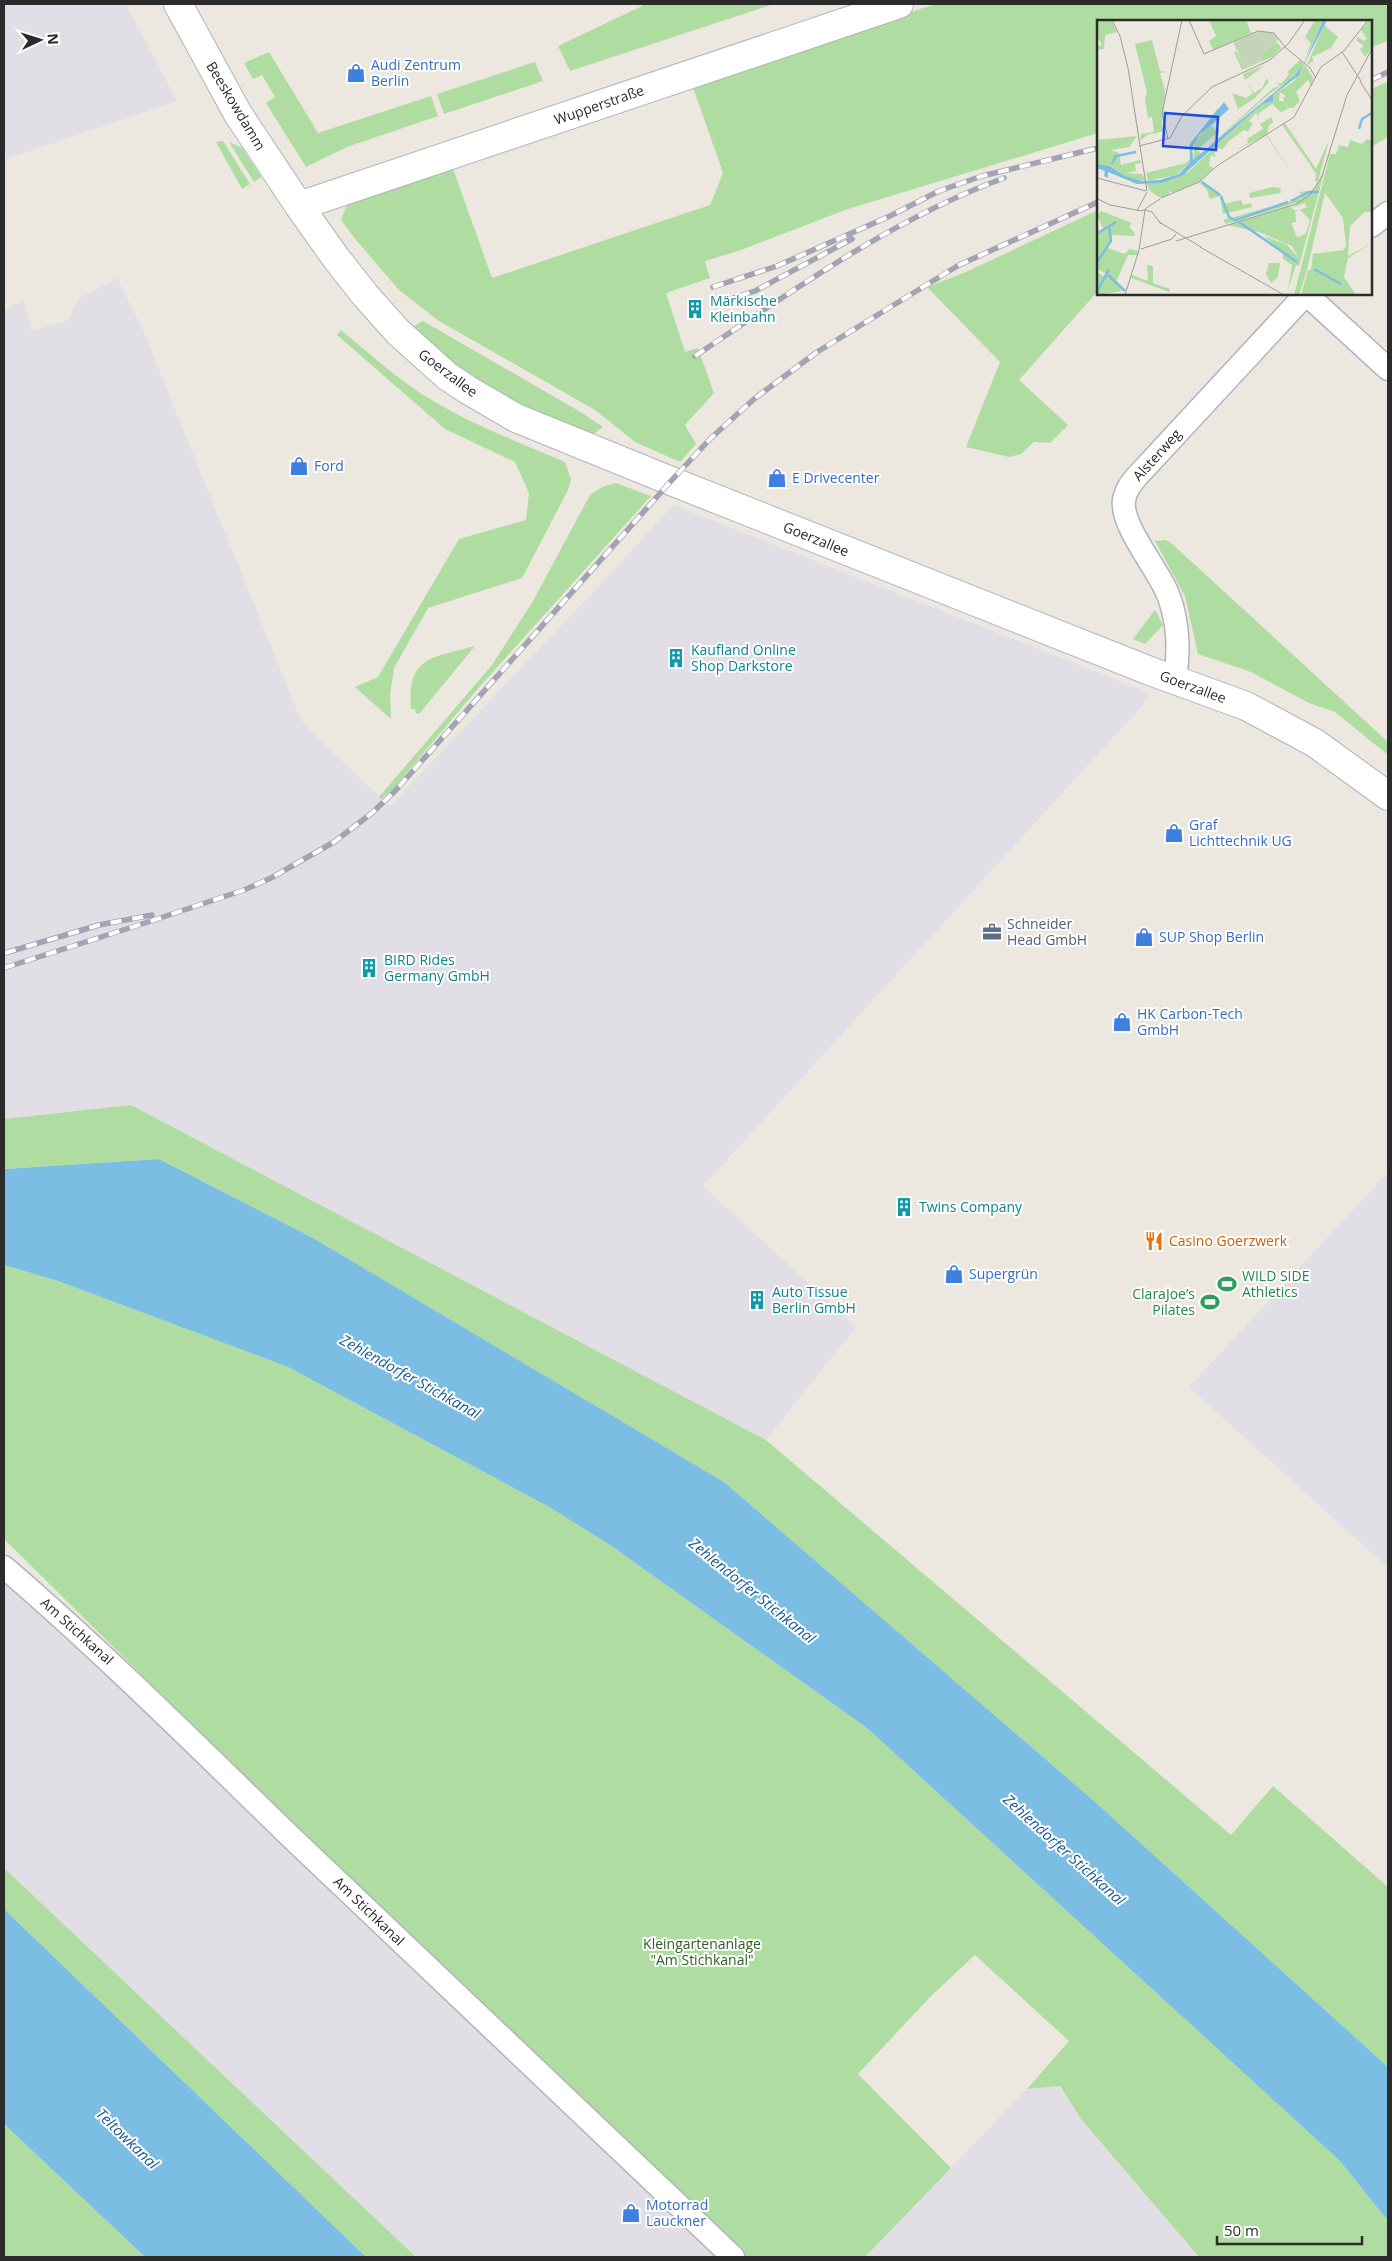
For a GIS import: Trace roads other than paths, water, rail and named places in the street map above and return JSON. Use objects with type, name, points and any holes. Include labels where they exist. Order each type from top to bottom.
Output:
[{"type":"main road","name":"Beeskowdamm","points":[[178,4],[238,114],[299,206]]},
{"type":"main road","name":"Wupperstraße","points":[[299,206],[899,4]]},
{"type":"main road","name":"Goerzallee","points":[[299,206],[365,295],[398,332],[447,376],[516,418],[1175,680],[1246,706],[1306,739],[1388,796]]},
{"type":"street","points":[[1372,225],[1388,214]]},
{"type":"street","name":"Alsterweg","points":[[1175,680],[1178,653],[1176,618],[1168,594],[1127,520],[1124,501],[1127,491],[1142,471],[1305,295]]},
{"type":"street","points":[[1307,295],[1388,370]]},
{"type":"street","name":"Am Stichkanal","points":[[4,1567],[140,1688],[301,1846],[733,2257]]},
{"type":"water","name":"Zehlendorfer Stichkanal","points":[[159,1159],[313,1238],[724,1482],[1094,1801],[1388,2067],[1388,2221],[1340,2161],[867,1728],[610,1545],[549,1507],[288,1367],[58,1281],[4,1265],[4,1169]]},
{"type":"water","name":"Teltowkanal","points":[[4,1909],[366,2257],[145,2257],[4,2124]]},
{"type":"railway","points":[[1372,80],[1388,72]]},
{"type":"railway","points":[[713,287],[777,266],[890,216],[939,191],[982,176],[1097,148]]},
{"type":"railway","points":[[695,356],[807,281],[883,235],[922,214],[1004,178]]},
{"type":"railway","points":[[4,968],[244,890],[271,878],[334,842],[372,813],[395,791],[671,481],[710,439],[754,399],[817,352],[959,265],[1097,202]]},
{"type":"railway","points":[[718,303],[755,291],[852,239]]},
{"type":"railway","points":[[5,953],[99,925],[152,915]]},
{"type":"place","name":"Audi Zentrum Berlin","points":[[356,73]]},
{"type":"place","name":"Märkische Kleinbahn","points":[[695,309]]},
{"type":"place","name":"Ford","points":[[299,466]]},
{"type":"place","name":"E Drivecenter","points":[[777,478]]},
{"type":"place","name":"Kaufland Online Shop Darkstore","points":[[676,658]]},
{"type":"place","name":"Graf Lichttechnik UG","points":[[1174,833]]},
{"type":"place","name":"Schneider Head GmbH","points":[[992,932]]},
{"type":"place","name":"SUP Shop Berlin","points":[[1144,937]]},
{"type":"place","name":"BIRD Rides Germany GmbH","points":[[369,968]]},
{"type":"place","name":"HK Carbon-Tech GmbH","points":[[1122,1022]]},
{"type":"place","name":"Twins Company","points":[[904,1207]]},
{"type":"place","name":"Casino Goerzwerk","points":[[1154,1241]]},
{"type":"place","name":"Supergrün","points":[[954,1274]]},
{"type":"place","name":"WILD SIDE Athletics","points":[[1227,1284]]},
{"type":"place","name":"Auto Tissue Berlin GmbH","points":[[757,1300]]},
{"type":"place","name":"ClaraJoe’s Pilates","points":[[1210,1302]]},
{"type":"place","name":"Motorrad Lauckner","points":[[631,2213]]},
{"type":"park label","name":"Kleingartenanlage \"Am Stichkanal\"","points":[[702,1952]]}]
